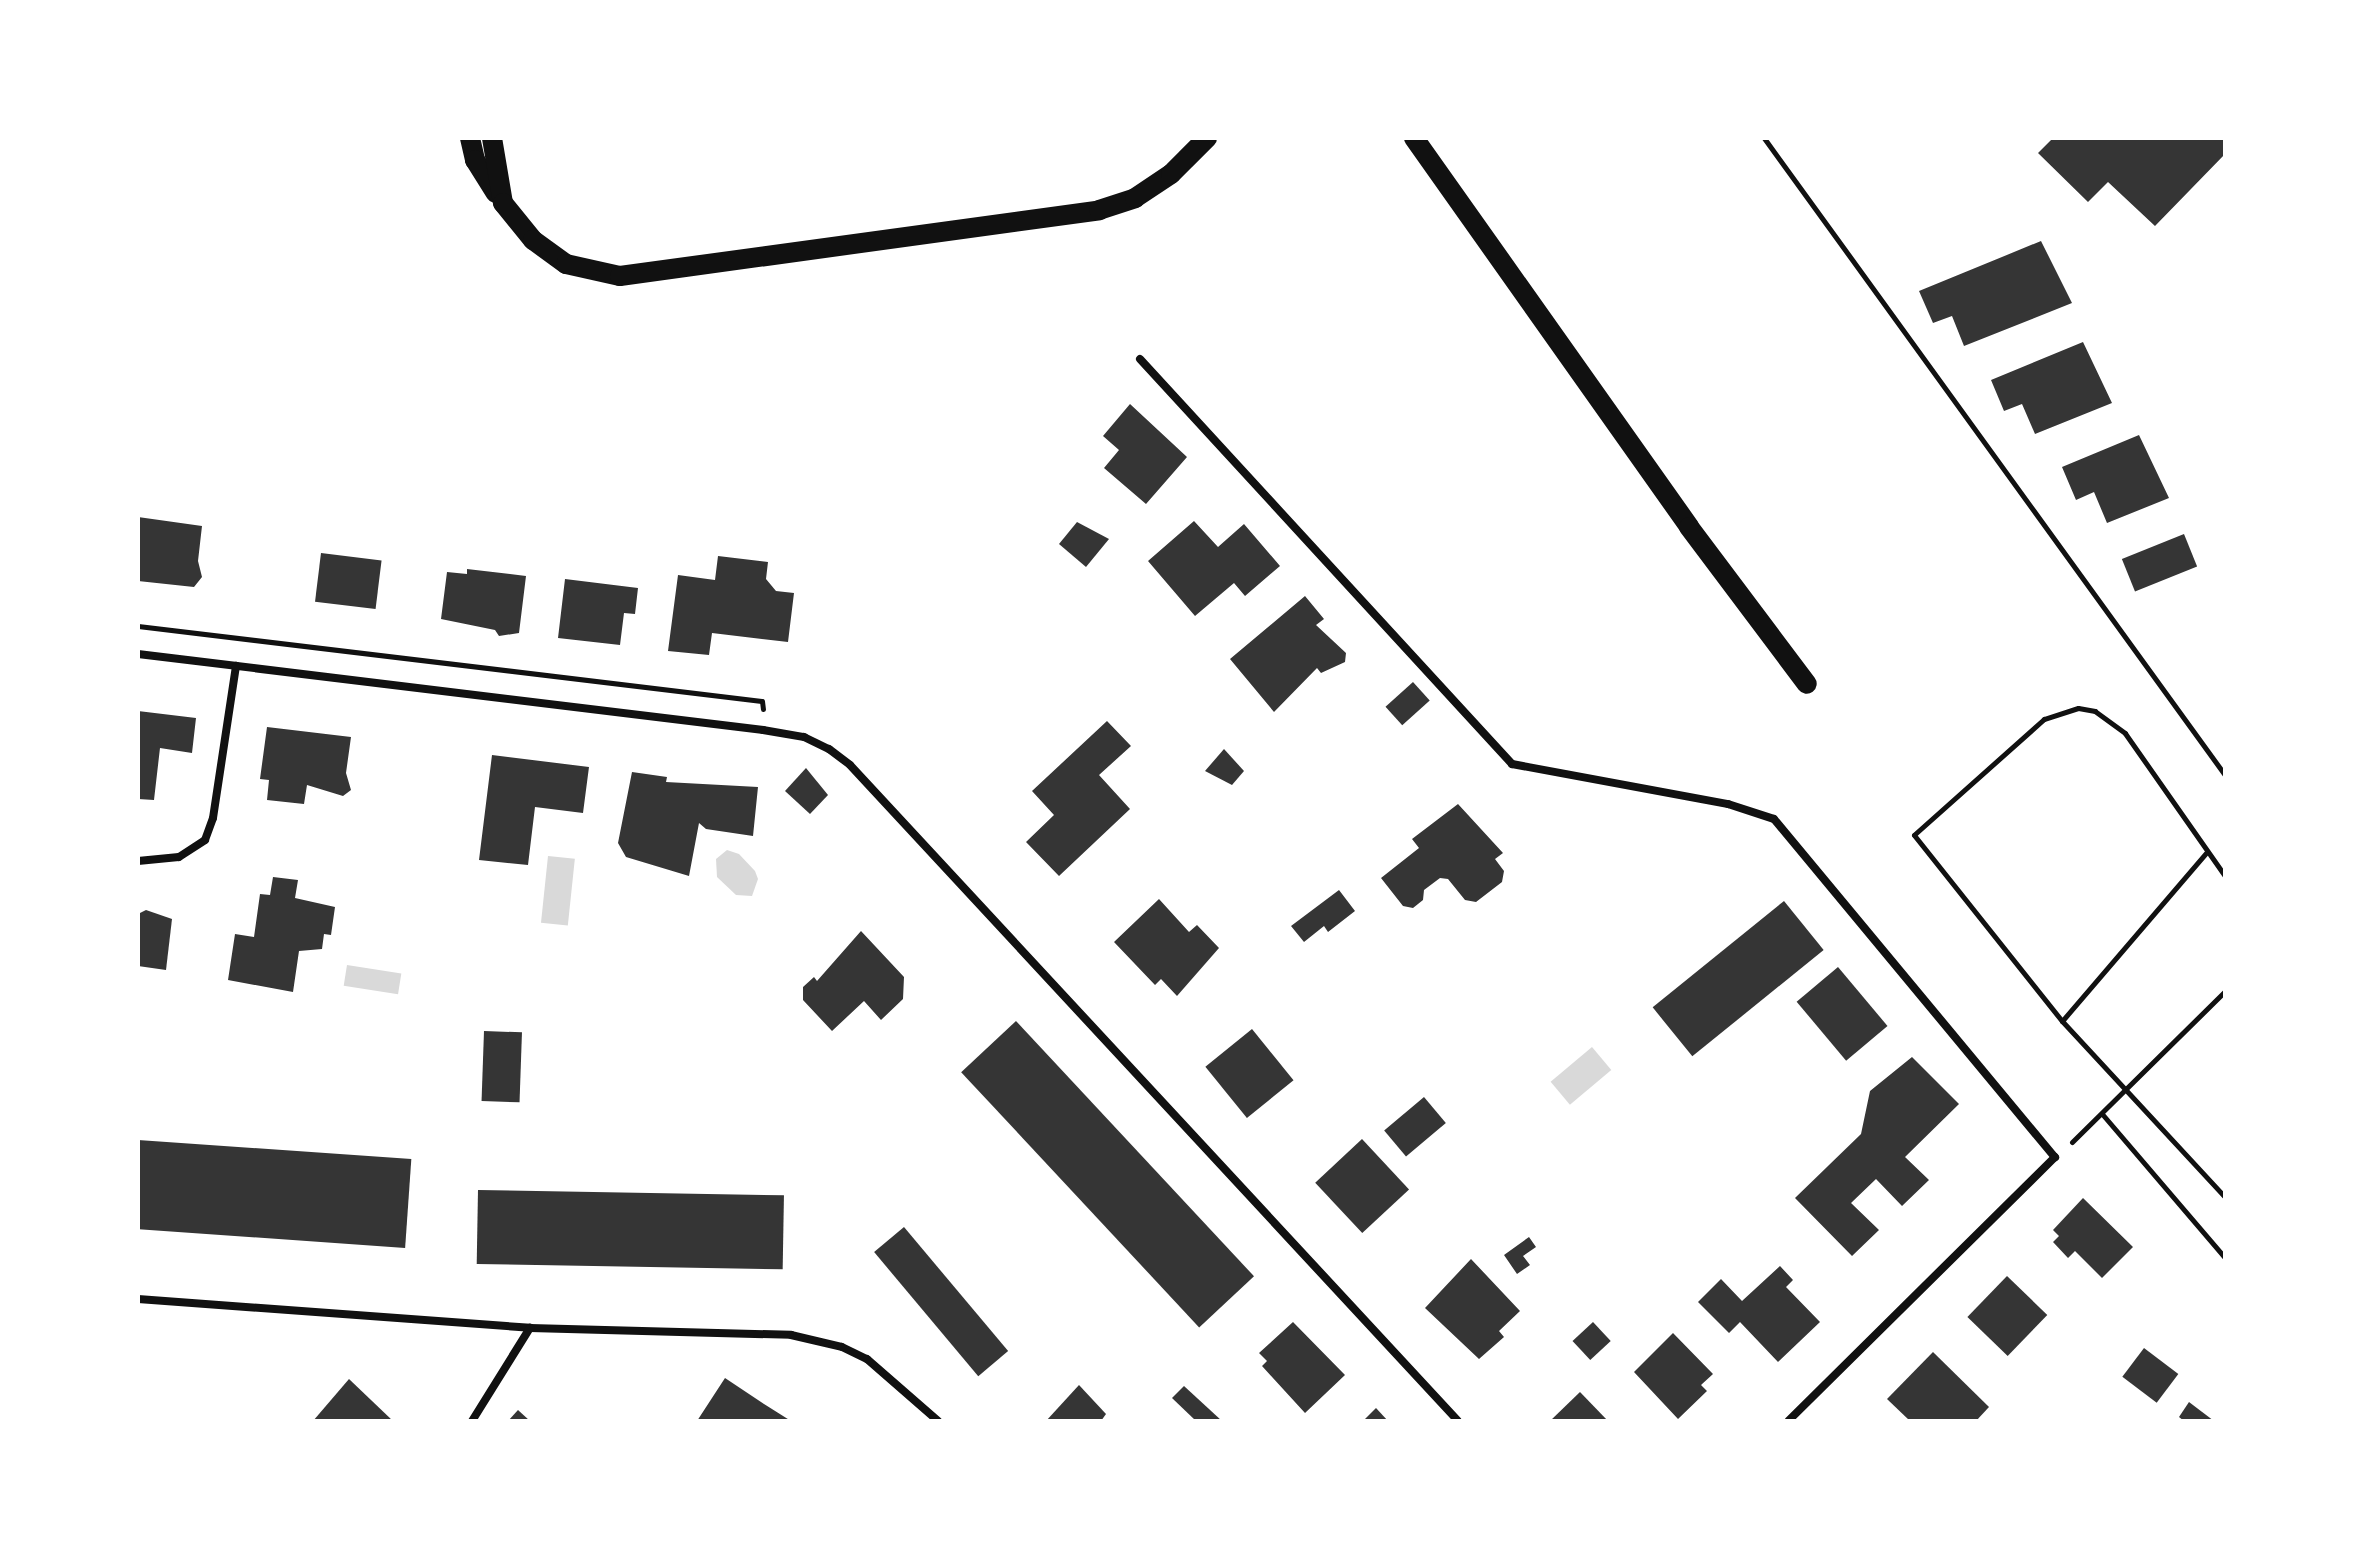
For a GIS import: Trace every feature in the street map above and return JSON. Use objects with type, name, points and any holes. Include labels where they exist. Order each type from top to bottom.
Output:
[{"type":"main road","points":[[470,138],[475,160],[503,203],[533,240],[566,264],[620,276],[1099,210],[1135,198],[1171,174],[1207,138]]},
{"type":"main road","points":[[492,138],[503,203]]},
{"type":"main road","points":[[1414,138],[1679,514],[1807,684]]},
{"type":"street","points":[[1140,359],[1512,764],[1728,804],[1774,819],[2055,1157],[1788,1421]]},
{"type":"street","points":[[138,654],[804,737],[850,765],[1458,1421]]},
{"type":"street","points":[[138,861],[179,857],[205,840],[213,818],[236,666]]},
{"type":"street","points":[[138,1299],[530,1328],[791,1335],[826,1342],[884,1369],[938,1421]]},
{"type":"street","points":[[472,1421],[530,1328]]},
{"type":"path","points":[[1764,138],[2225,775]]},
{"type":"path","points":[[138,626],[762,701],[763,730]]},
{"type":"path","points":[[2225,876],[2125,733],[2095,711],[2078,708],[2044,719],[1914,835],[2062,1021],[2125,1093],[2225,1197]]},
{"type":"path","points":[[2062,1021],[2206,853]]},
{"type":"path","points":[[2055,1157],[2103,1115],[2225,991]]},
{"type":"path","points":[[2103,1115],[2225,1258]]},
{"type":"shaded area","points":[[727,850],[739,854],[755,871],[758,879],[752,896],[736,895],[717,877],[716,859]]},
{"type":"shaded area","points":[[548,856],[575,859],[568,925],[541,923]]},
{"type":"shaded area","points":[[347,965],[401,974],[398,994],[344,986]]},
{"type":"shaded area","points":[[1592,1047],[1611,1070],[1570,1105],[1551,1082]]},
{"type":"building","points":[[2053,138],[2225,138],[2225,154],[2155,226],[2108,182],[2088,202],[2038,153]]},
{"type":"building","points":[[2041,241],[2072,303],[1964,346],[1952,316],[1933,323],[1919,291]]},
{"type":"building","points":[[2083,342],[2112,403],[2035,434],[2022,404],[2004,411],[1991,380]]},
{"type":"building","points":[[1130,404],[1187,457],[1146,504],[1104,468],[1119,450],[1103,436]]},
{"type":"building","points":[[2139,435],[2169,498],[2107,523],[2094,492],[2076,500],[2062,467]]},
{"type":"building","points":[[138,517],[202,526],[198,561],[202,577],[194,587],[138,581]]},
{"type":"building","points":[[1194,521],[1218,547],[1244,524],[1280,566],[1245,596],[1234,583],[1195,616],[1148,561]]},
{"type":"building","points":[[1077,522],[1109,539],[1086,567],[1059,544]]},
{"type":"building","points":[[2184,534],[2197,566],[2135,592],[2122,559]]},
{"type":"building","points":[[321,553],[382,560],[376,609],[315,602]]},
{"type":"building","points":[[718,556],[768,562],[766,579],[776,591],[794,593],[788,642],[712,633],[709,655],[668,651],[678,575],[715,580]]},
{"type":"building","points":[[467,569],[526,576],[519,633],[499,636],[495,630],[441,619],[447,572],[467,574]]},
{"type":"building","points":[[565,579],[638,588],[635,614],[624,613],[620,645],[558,638]]},
{"type":"building","points":[[1305,596],[1324,619],[1316,625],[1346,653],[1345,662],[1321,673],[1317,668],[1274,712],[1230,659]]},
{"type":"building","points":[[1413,682],[1430,701],[1402,725],[1386,707]]},
{"type":"building","points":[[138,711],[196,718],[192,753],[160,748],[154,800],[138,799]]},
{"type":"building","points":[[1107,721],[1131,746],[1099,775],[1130,809],[1059,876],[1026,842],[1054,815],[1032,791]]},
{"type":"building","points":[[267,727],[351,737],[346,773],[351,790],[343,796],[307,785],[304,804],[267,800],[269,780],[260,779]]},
{"type":"building","points":[[1224,749],[1244,771],[1232,785],[1205,771]]},
{"type":"building","points":[[492,755],[589,767],[583,813],[535,807],[528,865],[479,860]]},
{"type":"building","points":[[806,768],[828,795],[810,814],[785,791]]},
{"type":"building","points":[[632,772],[667,777],[666,782],[758,787],[753,836],[706,829],[699,823],[689,876],[626,857],[618,843]]},
{"type":"building","points":[[1458,804],[1503,853],[1495,859],[1504,871],[1502,882],[1476,902],[1465,900],[1448,879],[1440,878],[1424,890],[1423,900],[1413,908],[1403,906],[1381,878],[1419,848],[1412,839]]},
{"type":"building","points":[[273,877],[298,880],[295,898],[335,907],[331,935],[324,934],[322,949],[299,951],[293,992],[228,980],[235,934],[254,937],[260,894],[270,895]]},
{"type":"building","points":[[1339,890],[1355,911],[1328,932],[1324,926],[1304,942],[1291,926]]},
{"type":"building","points":[[1159,899],[1189,932],[1197,925],[1219,948],[1177,996],[1161,979],[1155,985],[1114,942]]},
{"type":"building","points":[[1784,901],[1824,950],[1692,1056],[1653,1007]]},
{"type":"building","points":[[146,910],[172,919],[166,970],[138,966],[138,914]]},
{"type":"building","points":[[861,931],[904,977],[903,999],[881,1020],[864,1001],[832,1031],[803,1000],[803,987],[814,977],[817,981]]},
{"type":"building","points":[[1838,967],[1887,1026],[1846,1061],[1797,1002]]},
{"type":"building","points":[[1016,1021],[1254,1276],[1199,1327],[961,1072]]},
{"type":"building","points":[[1252,1029],[1294,1080],[1247,1118],[1205,1067]]},
{"type":"building","points":[[484,1031],[522,1032],[520,1102],[482,1101]]},
{"type":"building","points":[[1912,1057],[1959,1104],[1905,1157],[1929,1180],[1902,1206],[1876,1179],[1851,1203],[1879,1230],[1852,1256],[1795,1198],[1861,1134],[1870,1091]]},
{"type":"building","points":[[1424,1097],[1446,1123],[1406,1156],[1384,1130]]},
{"type":"building","points":[[1362,1139],[1409,1189],[1362,1233],[1315,1183]]},
{"type":"building","points":[[138,1140],[411,1159],[405,1248],[138,1229]]},
{"type":"building","points":[[478,1190],[784,1195],[783,1269],[477,1264]]},
{"type":"building","points":[[2083,1198],[2133,1247],[2102,1278],[2075,1251],[2068,1258],[2053,1242],[2059,1236],[2053,1230]]},
{"type":"building","points":[[904,1227],[1008,1351],[978,1376],[874,1252]]},
{"type":"building","points":[[1529,1237],[1536,1247],[1523,1256],[1530,1265],[1517,1274],[1504,1255]]},
{"type":"building","points":[[1471,1259],[1520,1311],[1499,1331],[1504,1337],[1479,1359],[1425,1308]]},
{"type":"building","points":[[1780,1266],[1793,1280],[1786,1287],[1820,1322],[1778,1362],[1740,1322],[1729,1333],[1698,1302],[1721,1279],[1742,1301]]},
{"type":"building","points":[[2007,1276],[2047,1315],[2008,1356],[1967,1317]]},
{"type":"building","points":[[1293,1322],[1345,1375],[1305,1413],[1262,1366],[1267,1361],[1259,1353]]},
{"type":"building","points":[[1593,1322],[1611,1341],[1590,1360],[1573,1341]]},
{"type":"building","points":[[1673,1333],[1713,1374],[1701,1385],[1707,1391],[1678,1419],[1634,1372]]},
{"type":"building","points":[[2144,1348],[2178,1374],[2157,1403],[2122,1377]]},
{"type":"building","points":[[1933,1352],[1989,1407],[1976,1421],[1910,1421],[1887,1399]]},
{"type":"building","points":[[725,1378],[764,1404],[791,1421],[697,1421]]},
{"type":"building","points":[[349,1379],[393,1421],[313,1421]]},
{"type":"building","points":[[1079,1385],[1106,1414],[1101,1421],[1046,1421]]},
{"type":"building","points":[[1184,1386],[1222,1421],[1196,1421],[1172,1398]]},
{"type":"building","points":[[1580,1392],[1608,1421],[1550,1421]]},
{"type":"building","points":[[2189,1402],[2214,1421],[2184,1421],[2179,1417]]},
{"type":"building","points":[[1376,1408],[1388,1421],[1363,1421]]},
{"type":"building","points":[[518,1410],[530,1421],[508,1421]]}]
